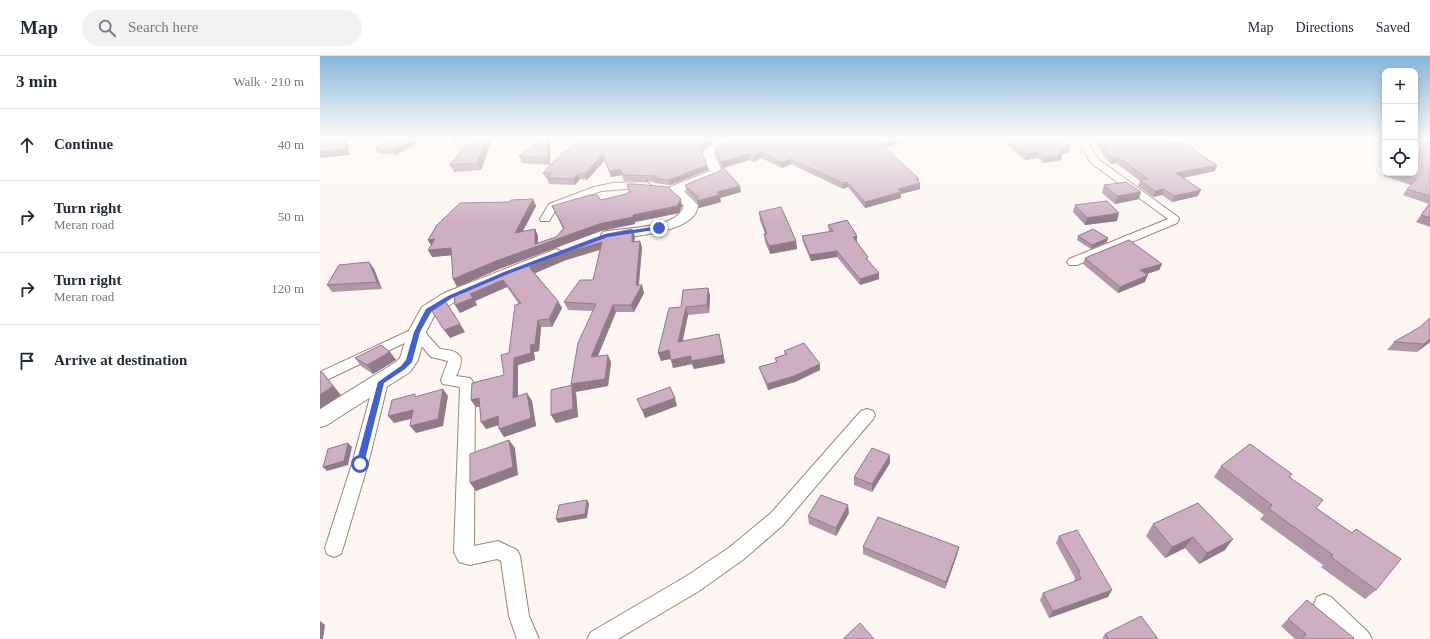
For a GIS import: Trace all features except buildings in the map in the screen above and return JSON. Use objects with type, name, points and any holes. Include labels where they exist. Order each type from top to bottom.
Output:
[{"type":"street","points":[[545,219],[553,206],[598,189],[612,186],[642,185],[664,188],[717,173],[714,166]]},
{"type":"street","points":[[1073,262],[1173,221],[1174,219],[1101,166]]},
{"type":"street","points":[[592,241],[607,235],[675,224],[685,217],[691,208],[691,205],[664,188]]},
{"type":"street","points":[[320,419],[367,388],[381,382],[403,368],[409,360],[417,332],[428,310],[446,300],[506,273],[571,249]]},
{"type":"street","points":[[320,378],[417,332]]},
{"type":"street","points":[[417,332],[436,354],[450,355],[455,360],[448,380],[465,382],[468,384],[466,556],[498,550],[510,556],[519,616],[528,639]]},
{"type":"street","points":[[334,548],[360,464],[381,382]]},
{"type":"street","points":[[598,639],[692,584],[737,553],[777,520],[867,415]]},
{"type":"street","points":[[1324,604],[1361,639]]},
{"type":"route","points":[[360,464],[381,382],[403,368],[409,360],[417,332],[428,310],[450,297],[506,273],[607,235],[659,228]]}]
